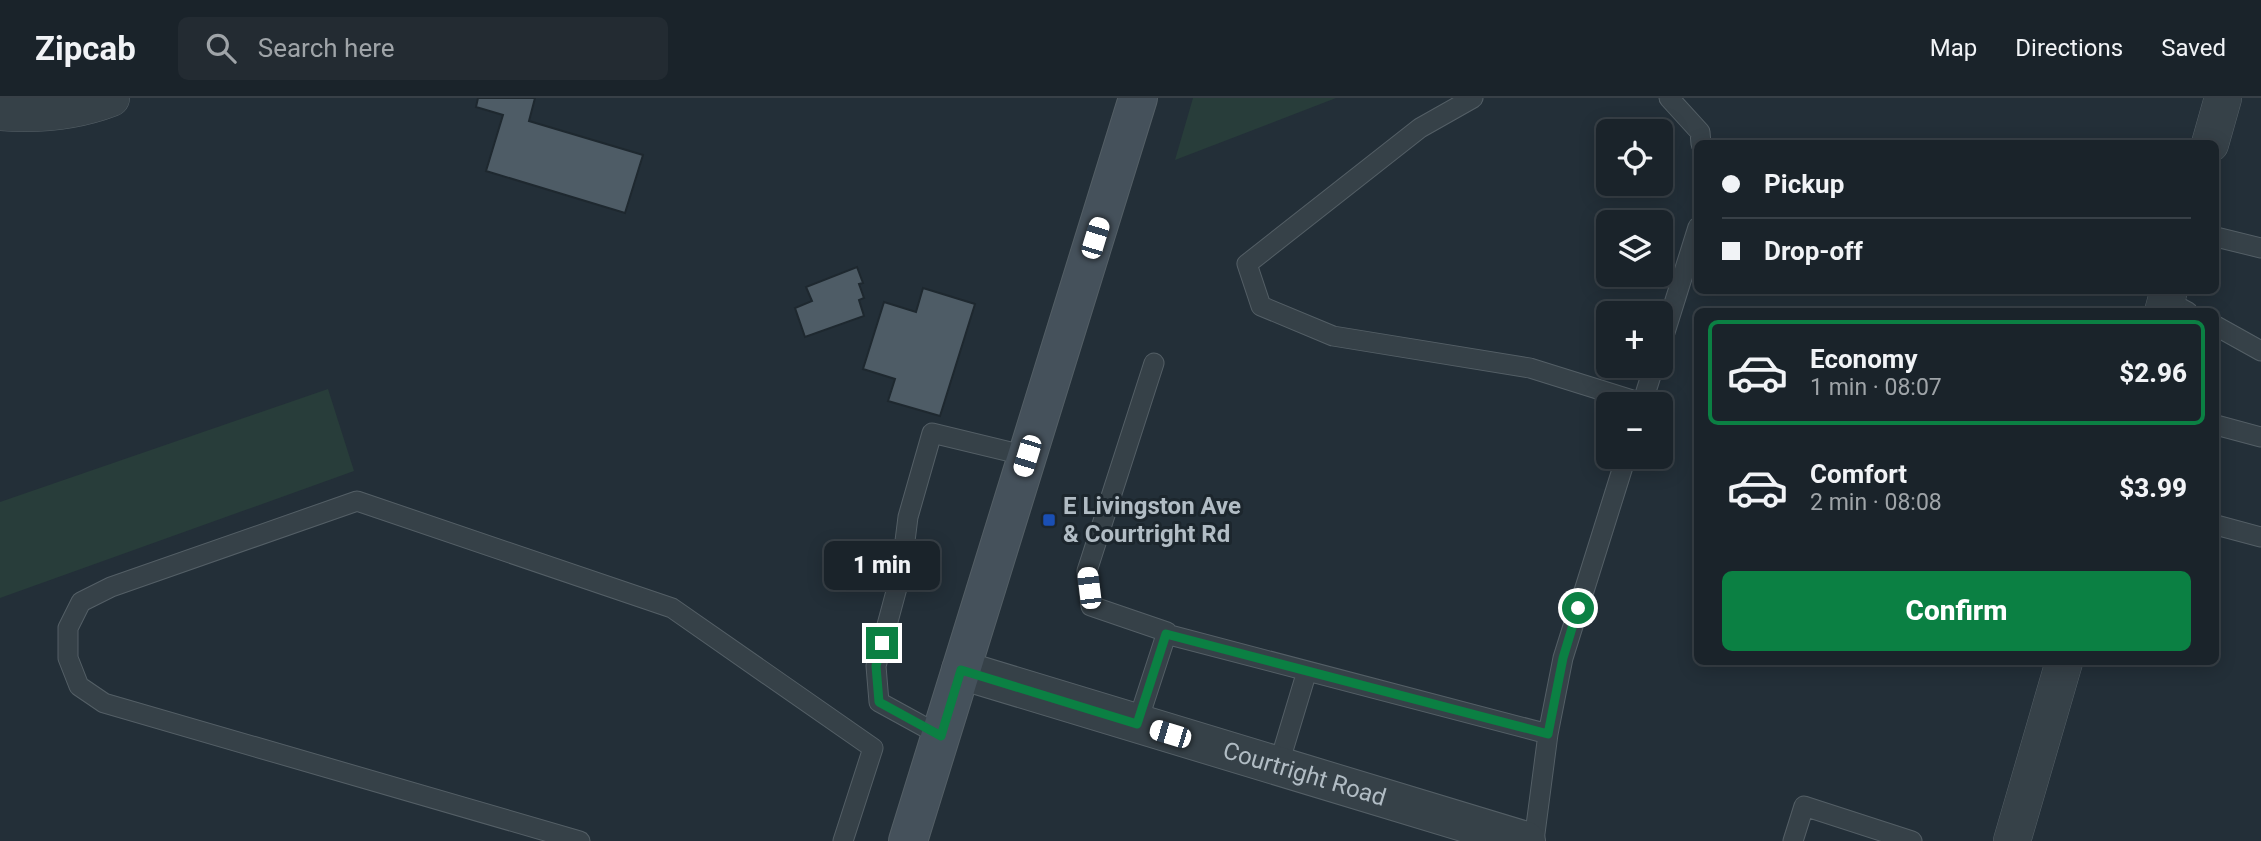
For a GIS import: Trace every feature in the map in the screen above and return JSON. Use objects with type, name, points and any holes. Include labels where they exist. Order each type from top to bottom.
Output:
[{"type":"main road","points":[[908,841],[1138,98]]},
{"type":"street","points":[[0,112],[25,114],[92,105],[111,98]]},
{"type":"street","points":[[2211,140],[2223,98]]},
{"type":"street","points":[[2012,841],[2063,665]]},
{"type":"street","name":"Courtright Road","points":[[961,670],[1278,767],[1450,830],[1526,841]]},
{"type":"lane","points":[[1473,98],[1420,128],[1247,264],[1261,306],[1333,336],[1530,368],[1605,392]]},
{"type":"lane","points":[[1669,98],[1700,132],[1701,140]]},
{"type":"lane","points":[[2219,238],[2261,248]]},
{"type":"lane","points":[[1673,307],[1694,240]]},
{"type":"lane","points":[[2219,328],[2261,351]]},
{"type":"lane","points":[[1154,363],[1087,571],[1091,606],[1167,632],[1166,634],[1548,734]]},
{"type":"lane","points":[[2219,426],[2261,437]]},
{"type":"lane","points":[[941,736],[879,702],[876,666],[901,573],[908,517],[932,433],[1027,456]]},
{"type":"lane","points":[[1534,841],[1548,734],[1563,658],[1622,469]]},
{"type":"lane","points":[[580,841],[104,703],[79,686],[68,658],[68,628],[81,602],[111,587],[357,500],[672,608],[862,740],[873,748],[843,841]]},
{"type":"lane","points":[[2219,525],[2261,537]]},
{"type":"lane","points":[[1137,724],[1166,634]]},
{"type":"lane","points":[[1278,767],[1307,671]]},
{"type":"lane","points":[[1793,841],[1804,806],[1912,841]]},
{"type":"green space","points":[[1193,98],[1336,98],[1175,160]]},
{"type":"green space","points":[[328,389],[354,471],[0,598],[0,502]]},
{"type":"building","points":[[478,98],[535,98],[529,121],[643,155],[625,213],[486,171],[503,115],[476,107]]},
{"type":"building","points":[[857,267],[863,283],[859,284],[864,298],[859,300],[864,316],[805,337],[795,308],[812,301],[806,287]]},
{"type":"building","points":[[923,288],[975,304],[940,416],[888,401],[895,379],[863,369],[884,302],[916,312]]},
{"type":"place","name":"E Livingston Ave & Courtright Rd","points":[[1049,520]]},
{"type":"route","points":[[882,643],[876,666],[879,702],[941,736],[961,670],[1137,724],[1166,634],[1548,734],[1563,658],[1578,608]]}]
